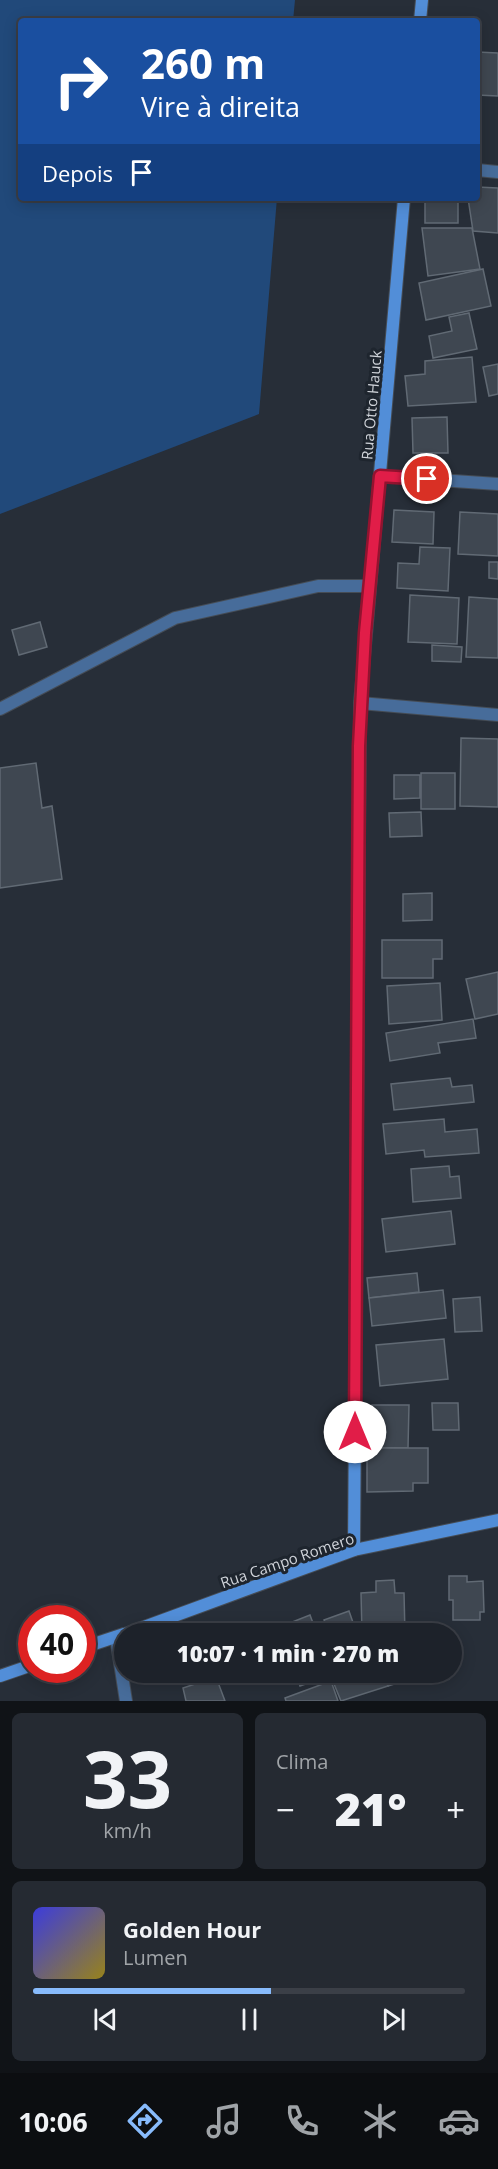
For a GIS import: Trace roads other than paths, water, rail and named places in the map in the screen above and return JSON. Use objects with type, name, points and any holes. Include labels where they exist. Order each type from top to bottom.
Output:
[{"type":"street","points":[[420,18],[422,0]]},
{"type":"street","points":[[480,170],[498,172]]},
{"type":"street","name":"Rua Otto Hauck","points":[[354,1551],[360,703],[404,201]]},
{"type":"street","points":[[380,476],[498,484]]},
{"type":"street","points":[[0,709],[175,618],[318,586],[369,586]]},
{"type":"street","points":[[360,703],[498,715]]},
{"type":"street","name":"Rua Campo Romero","points":[[155,1623],[354,1551],[498,1520]]},
{"type":"street","name":"Rua Campo Romero","points":[[96,1643],[114,1638]]},
{"type":"street","points":[[0,1676],[18,1670]]},
{"type":"street","points":[[125,1683],[126,1701]]}]
